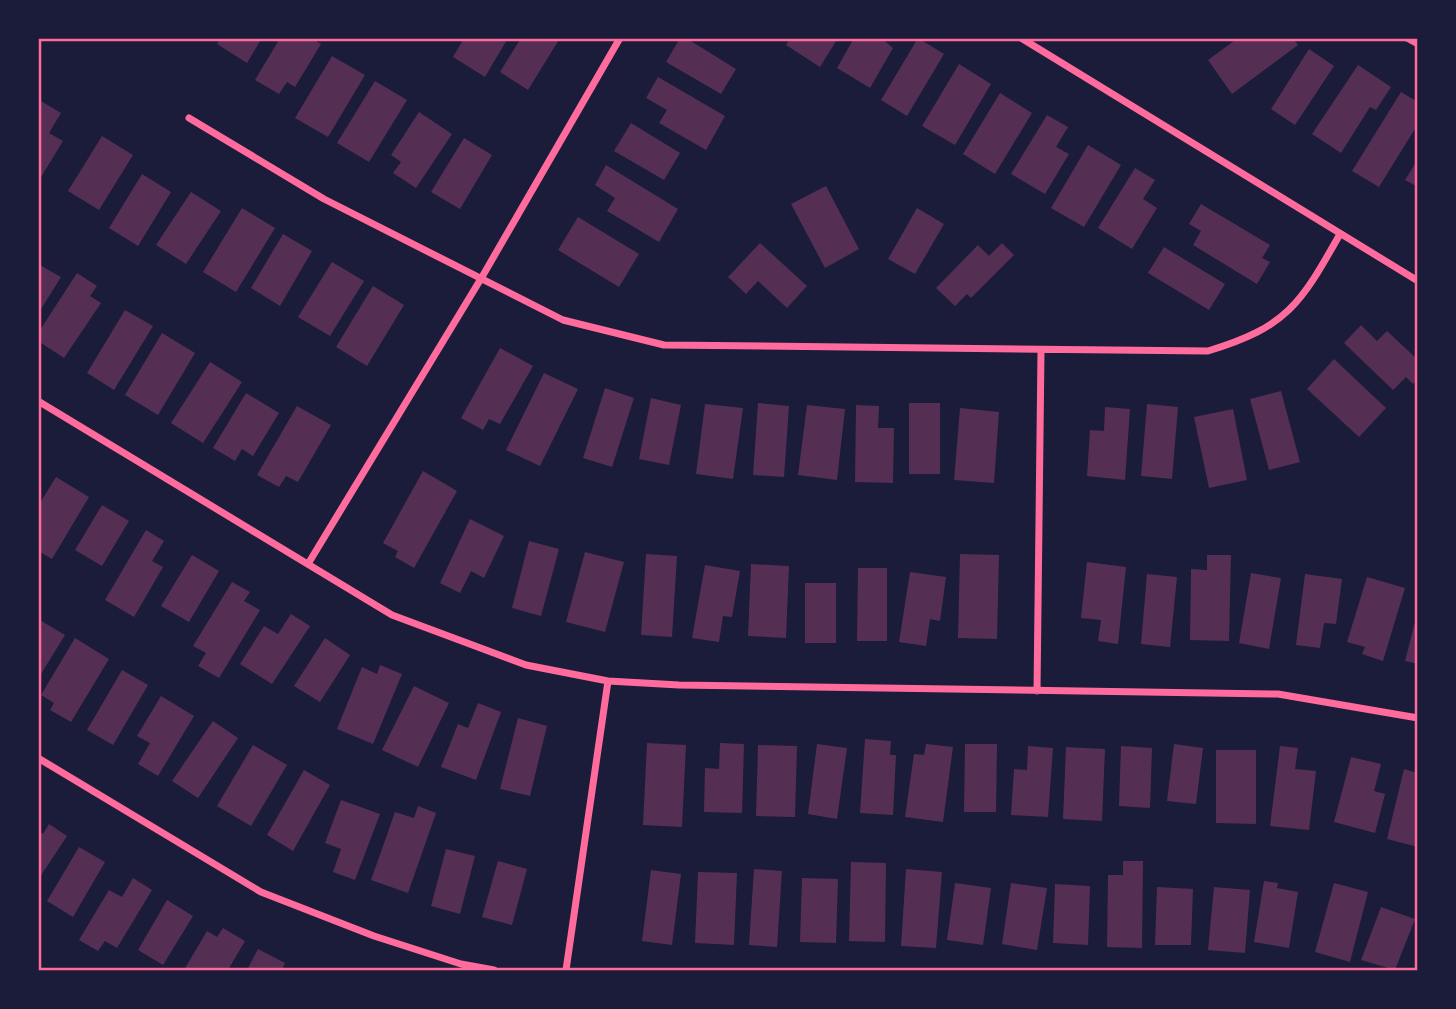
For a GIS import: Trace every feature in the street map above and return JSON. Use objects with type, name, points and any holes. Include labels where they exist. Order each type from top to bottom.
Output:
[{"type":"street","points":[[308,564],[482,277],[620,38]]},
{"type":"street","points":[[1021,38],[1418,281]]},
{"type":"street","points":[[1408,38],[1418,44]]},
{"type":"street","points":[[189,118],[324,199],[563,320],[664,345],[1208,351],[1249,339],[1275,323],[1308,290],[1340,234]]},
{"type":"street","points":[[1037,691],[1041,351]]},
{"type":"street","points":[[38,401],[392,615],[526,665],[608,681],[1278,694],[1418,718]]},
{"type":"street","points":[[566,971],[608,681]]},
{"type":"street","points":[[38,758],[261,892],[374,936],[461,964],[494,971]]},
{"type":"building","points":[[221,38],[262,38],[247,63],[217,44]]},
{"type":"building","points":[[280,38],[311,38],[321,44],[295,87],[287,82],[279,94],[255,80]]},
{"type":"building","points":[[464,38],[508,38],[485,77],[453,57]]},
{"type":"building","points":[[521,38],[560,38],[528,90],[500,72]]},
{"type":"building","points":[[680,38],[686,38],[736,69],[721,94],[666,62]]},
{"type":"building","points":[[790,38],[838,38],[820,67],[786,45]]},
{"type":"building","points":[[854,38],[881,38],[893,48],[870,88],[837,68]]},
{"type":"building","points":[[918,38],[944,54],[907,116],[881,100]]},
{"type":"building","points":[[1238,38],[1293,38],[1298,45],[1232,94],[1208,60]]},
{"type":"building","points":[[1309,49],[1334,66],[1295,125],[1271,109]]},
{"type":"building","points":[[332,56],[365,75],[328,137],[295,118]]},
{"type":"building","points":[[959,64],[991,84],[955,145],[922,126]]},
{"type":"building","points":[[1358,65],[1391,87],[1376,110],[1370,107],[1341,153],[1312,134]]},
{"type":"building","points":[[658,77],[725,116],[706,150],[659,123],[667,110],[646,98]]},
{"type":"building","points":[[375,81],[407,100],[369,162],[337,143]]},
{"type":"building","points":[[1401,92],[1418,102],[1418,124],[1379,187],[1352,171]]},
{"type":"building","points":[[1000,93],[1032,113],[995,174],[963,154]]},
{"type":"building","points":[[41,101],[61,113],[49,133],[63,141],[38,182]]},
{"type":"building","points":[[419,112],[452,134],[416,188],[393,173],[401,162],[391,155]]},
{"type":"building","points":[[1047,115],[1068,127],[1056,147],[1069,154],[1045,194],[1011,174]]},
{"type":"building","points":[[631,123],[680,153],[664,180],[614,151]]},
{"type":"building","points":[[102,136],[133,155],[99,210],[68,191]]},
{"type":"building","points":[[464,138],[492,155],[460,209],[431,192]]},
{"type":"building","points":[[1088,145],[1121,165],[1084,227],[1051,208]]},
{"type":"building","points":[[1418,159],[1418,187],[1405,180]]},
{"type":"building","points":[[606,165],[678,209],[659,242],[607,211],[615,198],[595,185]]},
{"type":"building","points":[[1135,168],[1155,180],[1143,199],[1157,208],[1132,249],[1098,228]]},
{"type":"building","points":[[142,174],[171,192],[138,246],[109,228]]},
{"type":"building","points":[[826,186],[859,249],[825,268],[791,204]]},
{"type":"building","points":[[191,192],[221,211],[186,264],[156,245]]},
{"type":"building","points":[[1201,204],[1270,245],[1262,258],[1270,262],[1257,284],[1193,245],[1201,231],[1189,224]]},
{"type":"building","points":[[242,208],[275,228],[236,292],[203,272]]},
{"type":"building","points":[[917,208],[944,224],[915,274],[888,259]]},
{"type":"building","points":[[578,217],[639,254],[619,287],[558,250]]},
{"type":"building","points":[[283,234],[312,251],[280,306],[251,288]]},
{"type":"building","points":[[760,243],[807,286],[787,308],[758,281],[746,294],[728,277]]},
{"type":"building","points":[[1002,243],[1014,255],[971,298],[967,294],[955,306],[936,288],[978,245],[989,256]]},
{"type":"building","points":[[1164,247],[1225,284],[1209,310],[1148,273]]},
{"type":"building","points":[[332,262],[364,281],[330,336],[298,317]]},
{"type":"building","points":[[38,264],[61,277],[38,314]]},
{"type":"building","points":[[77,273],[97,286],[90,296],[101,303],[64,358],[38,341],[38,333]]},
{"type":"building","points":[[373,286],[404,305],[367,366],[336,347]]},
{"type":"building","points":[[125,310],[153,326],[114,390],[87,373]]},
{"type":"building","points":[[1361,325],[1377,341],[1387,331],[1418,360],[1418,379],[1413,384],[1406,377],[1393,390],[1344,343]]},
{"type":"building","points":[[162,333],[195,353],[158,415],[125,395]]},
{"type":"building","points":[[500,348],[533,366],[500,424],[489,419],[483,430],[461,418]]},
{"type":"building","points":[[1334,359],[1386,408],[1359,437],[1307,389]]},
{"type":"building","points":[[210,362],[242,382],[203,443],[171,423]]},
{"type":"building","points":[[544,373],[578,389],[540,466],[506,450]]},
{"type":"building","points":[[605,388],[634,398],[612,467],[583,458]]},
{"type":"building","points":[[1281,391],[1300,462],[1269,470],[1250,399]]},
{"type":"building","points":[[246,393],[279,413],[253,456],[242,449],[235,461],[213,448]]},
{"type":"building","points":[[651,398],[681,405],[669,465],[639,459]]},
{"type":"building","points":[[758,403],[789,406],[784,477],[753,475]]},
{"type":"building","points":[[909,403],[940,403],[940,474],[909,474]]},
{"type":"building","points":[[705,404],[743,408],[733,479],[696,474]]},
{"type":"building","points":[[1147,404],[1178,407],[1172,479],[1141,476]]},
{"type":"building","points":[[807,405],[845,409],[837,480],[798,475]]},
{"type":"building","points":[[856,405],[879,406],[878,428],[894,428],[893,483],[855,482]]},
{"type":"building","points":[[297,406],[331,425],[298,482],[286,476],[279,487],[257,475]]},
{"type":"building","points":[[1105,407],[1130,409],[1125,480],[1087,476],[1090,430],[1104,431]]},
{"type":"building","points":[[960,408],[999,412],[994,483],[954,480]]},
{"type":"building","points":[[1233,409],[1247,480],[1209,488],[1194,417]]},
{"type":"building","points":[[423,471],[457,491],[414,568],[395,557],[398,551],[383,543]]},
{"type":"building","points":[[56,477],[89,497],[52,559],[38,551],[38,506]]},
{"type":"building","points":[[102,505],[129,521],[102,566],[75,550]]},
{"type":"building","points":[[470,519],[504,536],[484,578],[471,571],[460,593],[440,583]]},
{"type":"building","points":[[146,530],[164,541],[152,561],[163,567],[134,617],[105,600]]},
{"type":"building","points":[[529,541],[559,549],[541,616],[512,608]]},
{"type":"building","points":[[585,552],[624,562],[605,632],[566,622]]},
{"type":"building","points":[[646,554],[677,556],[672,637],[641,635]]},
{"type":"building","points":[[960,554],[999,555],[997,639],[958,638]]},
{"type":"building","points":[[192,555],[219,571],[189,622],[161,606]]},
{"type":"building","points":[[1207,555],[1231,555],[1229,641],[1190,640],[1191,569],[1207,570]]},
{"type":"building","points":[[1087,562],[1126,567],[1118,644],[1098,641],[1101,620],[1081,618]]},
{"type":"building","points":[[751,564],[789,566],[786,638],[748,636]]},
{"type":"building","points":[[705,565],[740,571],[732,617],[723,616],[719,642],[692,638]]},
{"type":"building","points":[[858,568],[887,568],[887,641],[857,641]]},
{"type":"building","points":[[910,572],[946,577],[940,621],[930,619],[926,646],[899,642]]},
{"type":"building","points":[[1251,573],[1281,578],[1269,649],[1239,643]]},
{"type":"building","points":[[1147,574],[1177,577],[1170,647],[1141,644]]},
{"type":"building","points":[[1305,574],[1342,579],[1336,624],[1324,623],[1320,648],[1296,645]]},
{"type":"building","points":[[1367,577],[1405,588],[1383,661],[1362,654],[1365,647],[1347,642]]},
{"type":"building","points":[[232,582],[250,592],[244,601],[260,610],[219,678],[198,666],[206,653],[193,646]]},
{"type":"building","points":[[805,583],[836,583],[836,643],[805,643]]},
{"type":"building","points":[[1418,610],[1418,664],[1405,661]]},
{"type":"building","points":[[291,614],[310,626],[272,684],[240,664],[264,626],[278,634]]},
{"type":"building","points":[[38,619],[65,635],[41,674],[38,673]]},
{"type":"building","points":[[75,638],[109,659],[71,722],[50,710],[54,703],[41,695]]},
{"type":"building","points":[[325,638],[350,655],[320,702],[294,686]]},
{"type":"building","points":[[380,665],[402,674],[373,744],[337,729],[362,667],[377,674]]},
{"type":"building","points":[[122,670],[148,685],[113,745],[87,730]]},
{"type":"building","points":[[414,686],[449,703],[418,767],[382,750]]},
{"type":"building","points":[[161,696],[194,716],[158,776],[138,764],[150,743],[137,736]]},
{"type":"building","points":[[478,703],[501,712],[476,780],[441,767],[458,724],[468,728]]},
{"type":"building","points":[[518,718],[547,726],[530,796],[500,789]]},
{"type":"building","points":[[213,721],[238,738],[198,798],[172,781]]},
{"type":"building","points":[[865,739],[891,741],[890,755],[896,755],[893,815],[860,813]]},
{"type":"building","points":[[647,743],[686,745],[682,827],[643,825]]},
{"type":"building","points":[[720,743],[744,744],[742,813],[704,812],[705,768],[719,769]]},
{"type":"building","points":[[817,744],[847,748],[837,819],[808,814]]},
{"type":"building","points":[[926,744],[953,747],[943,822],[905,817],[914,754],[924,755]]},
{"type":"building","points":[[965,744],[997,744],[996,812],[964,812]]},
{"type":"building","points":[[1174,744],[1203,748],[1196,804],[1167,801]]},
{"type":"building","points":[[253,745],[287,765],[251,826],[217,806]]},
{"type":"building","points":[[758,745],[797,746],[795,817],[756,816]]},
{"type":"building","points":[[1028,746],[1053,748],[1048,817],[1011,815],[1014,769],[1027,770]]},
{"type":"building","points":[[1121,746],[1152,748],[1150,808],[1119,806]]},
{"type":"building","points":[[1280,746],[1298,748],[1295,769],[1316,771],[1309,830],[1270,826]]},
{"type":"building","points":[[1066,747],[1105,749],[1102,821],[1063,819]]},
{"type":"building","points":[[1216,750],[1256,750],[1256,824],[1216,823]]},
{"type":"building","points":[[1351,757],[1381,764],[1374,791],[1385,794],[1375,833],[1334,822]]},
{"type":"building","points":[[1404,769],[1418,773],[1418,847],[1387,839]]},
{"type":"building","points":[[304,770],[330,785],[293,851],[267,835]]},
{"type":"building","points":[[341,800],[380,814],[355,880],[333,872],[341,849],[325,843]]},
{"type":"building","points":[[418,806],[436,813],[408,893],[371,880],[395,812],[414,818]]},
{"type":"building","points":[[49,824],[67,836],[38,880],[38,831],[43,834]]},
{"type":"building","points":[[79,847],[105,862],[73,917],[47,901]]},
{"type":"building","points":[[446,849],[475,856],[460,914],[431,906]]},
{"type":"building","points":[[498,861],[527,869],[512,925],[482,917]]},
{"type":"building","points":[[1123,861],[1143,861],[1142,948],[1107,947],[1108,875],[1123,875]]},
{"type":"building","points":[[851,862],[886,863],[885,942],[849,941]]},
{"type":"building","points":[[754,869],[782,871],[777,947],[749,945]]},
{"type":"building","points":[[906,869],[942,872],[936,948],[901,946]]},
{"type":"building","points":[[651,870],[681,874],[672,945],[642,941]]},
{"type":"building","points":[[698,872],[737,873],[734,945],[695,943]]},
{"type":"building","points":[[133,878],[152,890],[117,948],[105,941],[98,951],[79,940],[109,890],[122,897]]},
{"type":"building","points":[[802,878],[838,879],[836,943],[800,942]]},
{"type":"building","points":[[1264,881],[1278,883],[1277,888],[1298,892],[1289,948],[1254,942]]},
{"type":"building","points":[[955,883],[991,888],[983,945],[947,940]]},
{"type":"building","points":[[1011,883],[1047,888],[1037,950],[1002,944]]},
{"type":"building","points":[[1334,883],[1368,892],[1350,962],[1315,952]]},
{"type":"building","points":[[1055,884],[1090,886],[1088,945],[1053,943]]},
{"type":"building","points":[[1157,887],[1193,889],[1191,945],[1155,945]]},
{"type":"building","points":[[1214,887],[1250,890],[1245,953],[1208,950]]},
{"type":"building","points":[[167,900],[193,916],[163,965],[138,950]]},
{"type":"building","points":[[1381,907],[1415,919],[1395,970],[1361,960]]},
{"type":"building","points":[[223,928],[245,941],[228,970],[184,970],[207,931],[217,937]]},
{"type":"building","points":[[258,949],[285,963],[282,970],[247,970]]}]
